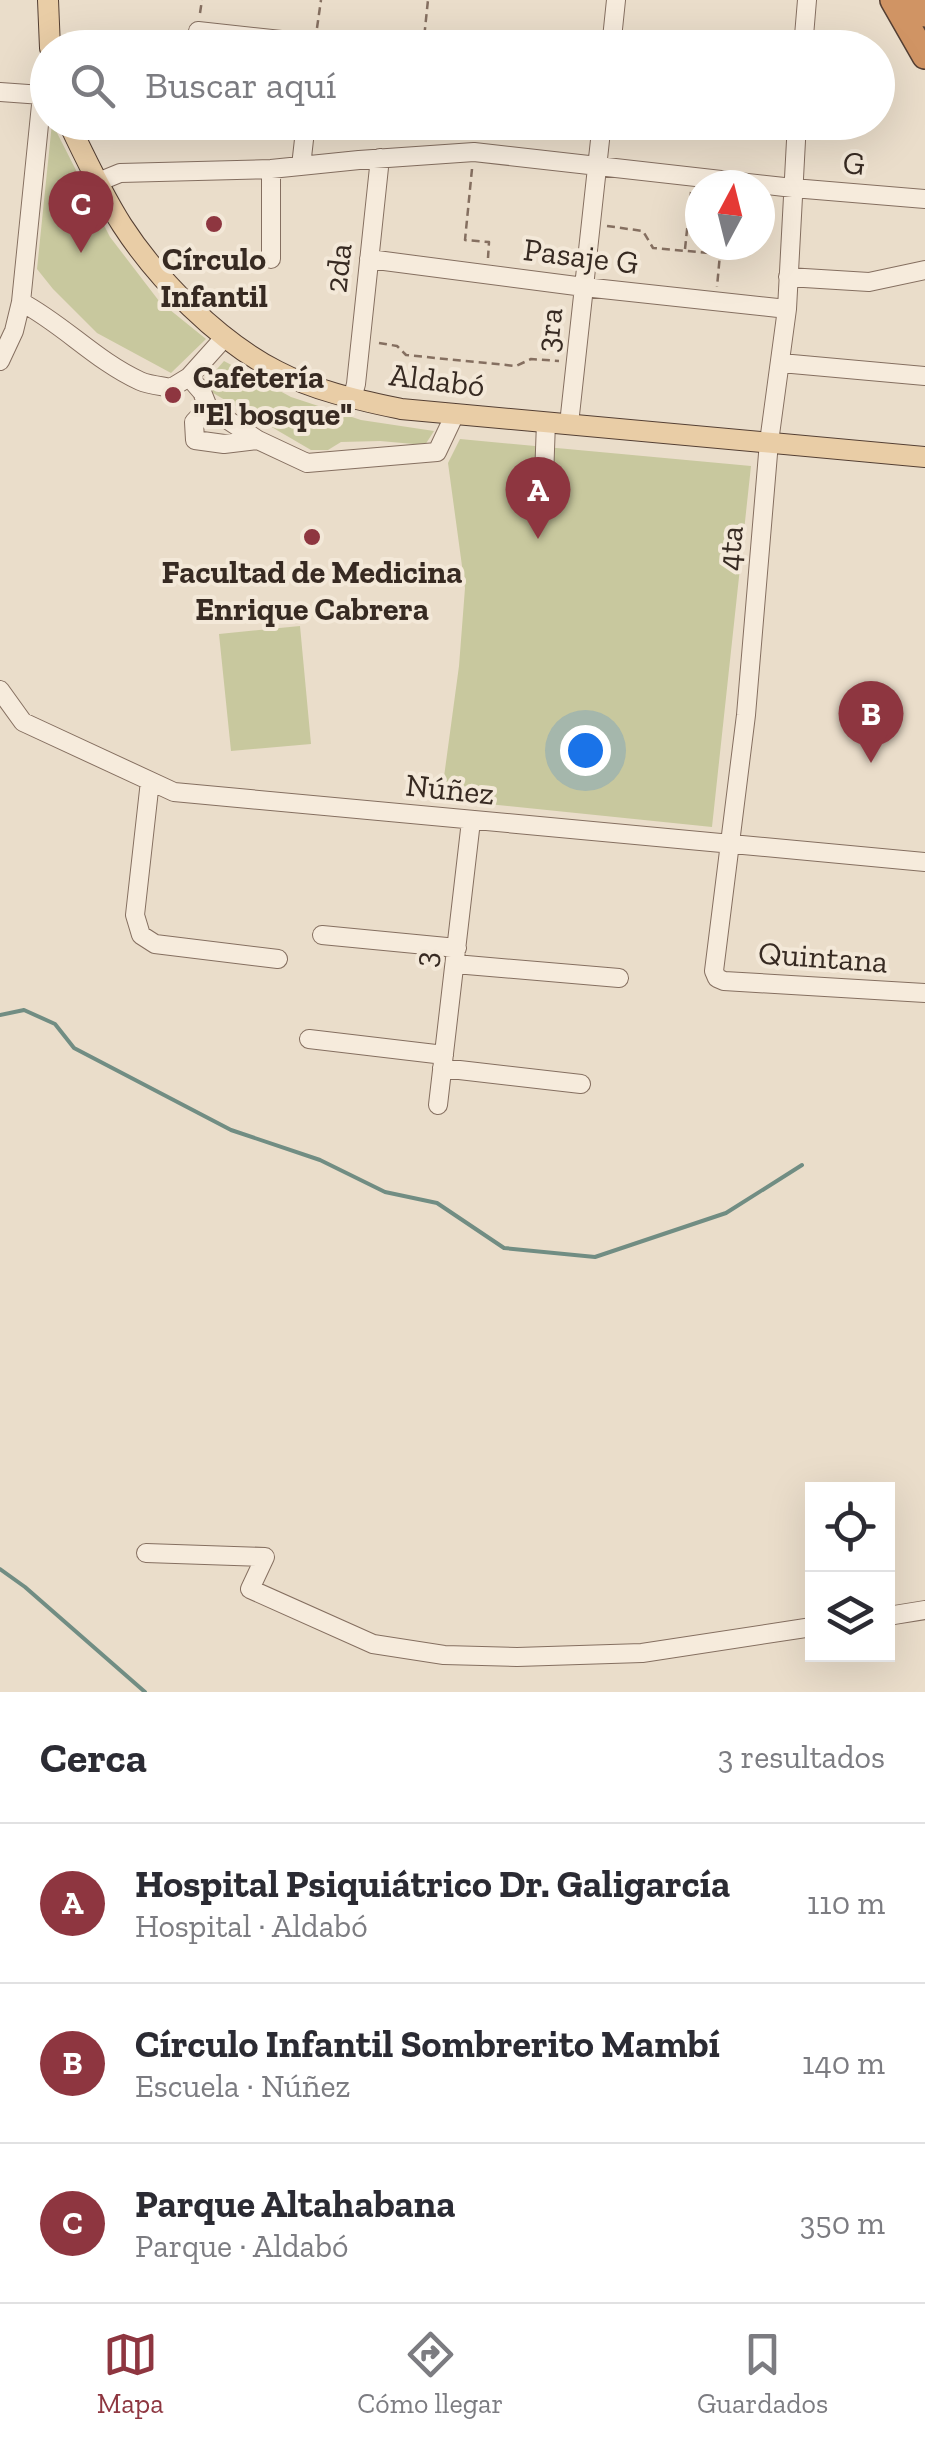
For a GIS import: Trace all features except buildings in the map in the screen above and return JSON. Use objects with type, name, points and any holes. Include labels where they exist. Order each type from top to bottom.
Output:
[{"type":"highway","points":[[893,0],[925,56]]},
{"type":"highway","points":[[917,0],[925,14]]},
{"type":"main road","points":[[48,0],[49,30]]},
{"type":"main road","name":"Aldabó","points":[[77,140],[120,223],[150,266],[224,338],[277,371],[401,409],[925,457]]},
{"type":"street","points":[[613,30],[616,0]]},
{"type":"street","points":[[804,30],[807,0]]},
{"type":"street","points":[[0,92],[30,93]]},
{"type":"street","points":[[0,362],[7,330],[21,302],[40,140]]},
{"type":"street","points":[[301,166],[304,140]]},
{"type":"street","name":"3ra","points":[[569,424],[600,140]]},
{"type":"street","name":"4ta","points":[[718,978],[714,971],[746,715],[769,442],[787,309],[797,140]]},
{"type":"street","name":"G","points":[[98,182],[120,173],[272,169],[380,158],[483,157],[685,177]]},
{"type":"street","name":"2da","points":[[354,392],[380,158]]},
{"type":"street","points":[[271,259],[272,169]]},
{"type":"street","name":"G","points":[[775,186],[925,200]]},
{"type":"street","name":"Pasaje G","points":[[368,259],[482,278],[787,309]]},
{"type":"street","points":[[788,278],[869,282],[925,270]]},
{"type":"street","points":[[21,302],[142,383],[171,388],[189,377],[224,338]]},
{"type":"street","points":[[781,363],[925,376]]},
{"type":"street","points":[[189,377],[208,407],[258,440],[307,463],[437,452],[455,414]]},
{"type":"street","points":[[208,407],[194,422],[195,440],[224,444],[258,440]]},
{"type":"street","points":[[544,478],[546,422]]},
{"type":"street","name":"Núñez","points":[[0,690],[22,722],[174,792],[925,862]]},
{"type":"street","points":[[150,780],[135,915],[141,934],[155,944],[278,959]]},
{"type":"street","name":"3","points":[[438,1105],[471,821]]},
{"type":"street","points":[[322,935],[619,978]]},
{"type":"street","name":"Quintana","points":[[718,978],[925,993]]},
{"type":"street","points":[[309,1039],[580,1084]]},
{"type":"street","points":[[146,1553],[265,1557],[250,1589],[373,1644],[444,1654],[517,1657],[642,1653],[805,1628]]},
{"type":"path","points":[[317,30],[321,0]]},
{"type":"path","points":[[425,30],[428,0]]},
{"type":"path","points":[[482,278],[489,242],[465,240],[483,157]]},
{"type":"path","points":[[591,224],[643,231],[653,248],[685,250]]},
{"type":"path","points":[[716,301],[719,260]]},
{"type":"path","points":[[376,342],[397,346],[406,355],[516,366],[531,359],[576,362]]},
{"type":"green space","points":[[50,140],[61,140],[110,237],[159,301],[206,339],[171,373],[97,333],[37,269]]},
{"type":"green space","points":[[224,361],[291,397],[361,420],[434,431],[425,445],[341,442],[328,450],[311,450],[213,393],[210,377]]},
{"type":"green space","points":[[460,439],[751,466],[712,827],[441,799],[465,588],[448,463]]},
{"type":"green space","points":[[300,626],[311,744],[231,751],[219,634]]},
{"type":"waterway","points":[[0,1015],[24,1010],[55,1024],[74,1048],[231,1130],[320,1160],[385,1192],[437,1203],[504,1248],[595,1257],[726,1213],[802,1165]]},
{"type":"waterway","points":[[0,1569],[145,1692]]},
{"type":"place","name":"Círculo Infantil","points":[[214,224]]},
{"type":"place","name":"Parque Altahabana","points":[[81,253]]},
{"type":"place","name":"Cafetería \"El bosque\"","points":[[173,395]]},
{"type":"place","name":"Facultad de Medicina Enrique Cabrera","points":[[312,537]]},
{"type":"place","name":"Hospital Psiquiátrico Dr. Galigarcía","points":[[538,539]]},
{"type":"place","name":"Círculo Infantil Sombrerito Mambí","points":[[871,763]]}]
